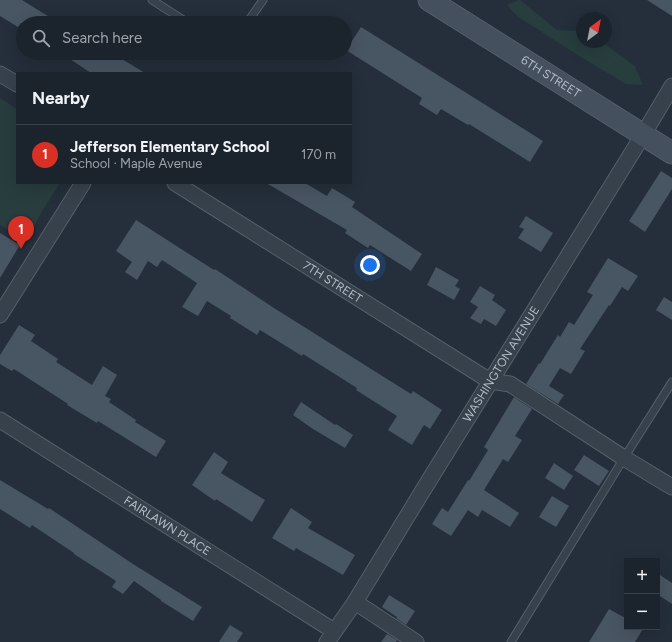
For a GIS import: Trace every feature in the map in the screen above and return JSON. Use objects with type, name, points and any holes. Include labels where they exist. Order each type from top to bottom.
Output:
[{"type":"street","name":"6TH STREET","points":[[429,0],[672,153]]},
{"type":"street","points":[[0,74],[16,83]]},
{"type":"street","name":"WASHINGTON AVENUE","points":[[331,637],[355,602],[672,86]]},
{"type":"street","points":[[0,315],[82,184]]},
{"type":"street","name":"7TH STREET","points":[[177,184],[490,381]]},
{"type":"street","points":[[490,381],[510,384],[624,458],[672,487]]},
{"type":"street","name":"FAIRLAWN PLACE","points":[[0,420],[331,637]]},
{"type":"street","points":[[355,602],[416,642]]},
{"type":"lane","points":[[152,0],[177,16]]},
{"type":"lane","points":[[252,16],[263,0]]},
{"type":"lane","points":[[511,642],[672,382]]},
{"type":"green space","points":[[520,0],[557,30],[576,31],[576,48],[610,48],[635,66],[643,85],[626,84],[517,16],[507,5]]},
{"type":"green space","points":[[0,98],[16,108],[16,184],[59,184],[41,213],[31,233],[21,238],[0,225]]},
{"type":"building","points":[[0,0],[22,0],[48,16],[16,16],[16,26],[0,16]]},
{"type":"building","points":[[647,0],[672,0],[672,16]]},
{"type":"building","points":[[361,27],[543,141],[530,162],[469,124],[468,125],[441,109],[437,115],[419,104],[422,98],[352,54],[352,41]]},
{"type":"building","points":[[72,60],[124,60],[143,72],[90,72]]},
{"type":"building","points":[[661,171],[672,178],[672,189],[645,232],[629,221]]},
{"type":"building","points":[[268,184],[307,184],[327,196],[332,188],[355,202],[352,207],[422,254],[411,271],[370,245],[368,248],[345,233],[347,230]]},
{"type":"building","points":[[526,216],[553,233],[541,252],[518,238],[524,229],[519,227]]},
{"type":"building","points":[[136,220],[411,394],[413,391],[442,410],[430,429],[424,425],[412,445],[388,430],[397,416],[356,390],[357,388],[303,354],[302,356],[260,330],[257,335],[207,301],[198,316],[182,307],[197,283],[162,260],[157,267],[148,261],[137,280],[125,272],[132,262],[116,251]]},
{"type":"building","points":[[0,233],[20,245],[0,278]]},
{"type":"building","points":[[608,258],[638,276],[628,291],[622,287],[610,306],[609,305],[580,349],[585,351],[571,374],[560,368],[549,386],[564,395],[558,404],[526,384],[558,335],[560,337],[569,322],[574,325],[593,295],[587,292]]},
{"type":"building","points":[[436,267],[459,280],[455,286],[460,289],[454,300],[427,285]]},
{"type":"building","points":[[480,286],[495,295],[492,300],[506,310],[496,326],[484,319],[481,324],[470,318],[478,307],[470,302]]},
{"type":"building","points":[[664,297],[672,302],[672,320],[656,310]]},
{"type":"building","points":[[19,325],[35,335],[31,341],[58,359],[56,362],[92,385],[103,366],[117,375],[105,396],[111,399],[109,402],[136,420],[135,422],[166,441],[156,457],[98,421],[97,423],[67,405],[68,404],[14,369],[12,371],[0,364],[0,355]]},
{"type":"building","points":[[514,397],[532,409],[515,436],[522,440],[508,462],[503,459],[484,490],[519,513],[510,527],[482,510],[478,517],[468,510],[451,536],[432,524],[442,508],[448,512],[468,480],[469,481],[488,450],[484,447]]},
{"type":"building","points":[[301,402],[335,425],[336,424],[353,435],[345,448],[293,415]]},
{"type":"building","points":[[214,452],[228,462],[221,473],[265,500],[252,522],[216,499],[215,501],[192,485]]},
{"type":"building","points":[[584,455],[609,471],[599,486],[574,470]]},
{"type":"building","points":[[554,463],[573,476],[564,490],[545,478]]},
{"type":"building","points":[[0,480],[48,509],[49,508],[133,564],[202,607],[193,621],[161,601],[134,581],[123,594],[112,587],[116,581],[32,525],[30,528],[0,509]]},
{"type":"building","points":[[552,496],[569,506],[556,527],[539,517]]},
{"type":"building","points":[[291,508],[312,522],[308,528],[355,555],[343,575],[296,548],[294,551],[272,538]]},
{"type":"building","points":[[660,575],[672,583],[672,604],[660,596]]},
{"type":"building","points":[[389,595],[415,611],[406,625],[382,607]]},
{"type":"building","points":[[609,609],[624,617],[624,630],[642,630],[635,642],[589,642]]},
{"type":"building","points":[[230,625],[243,633],[237,642],[219,642]]},
{"type":"building","points":[[387,634],[397,640],[396,642],[381,642]]},
{"type":"place","name":"Jefferson Elementary School","points":[[21,249]]}]
